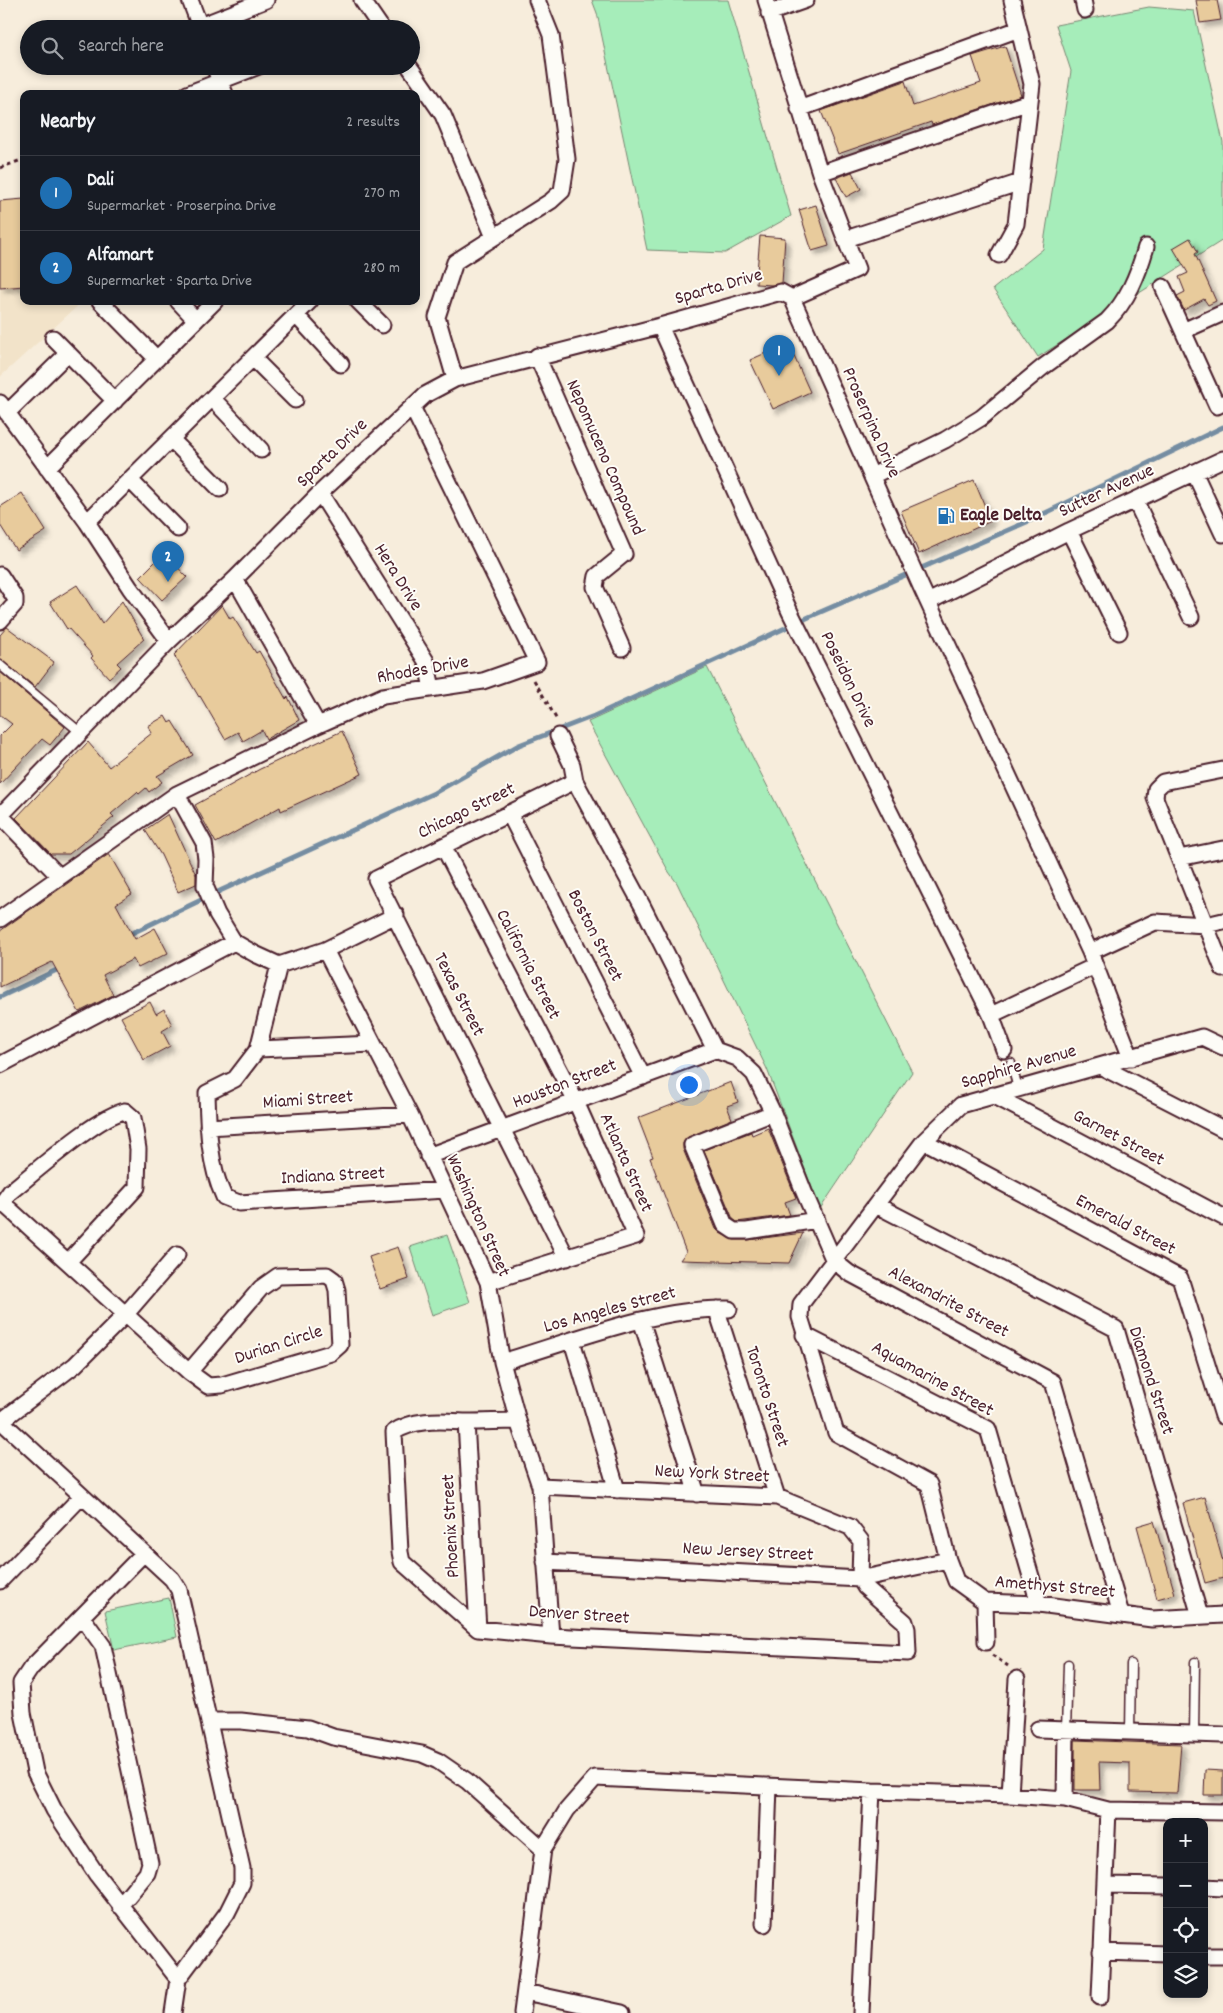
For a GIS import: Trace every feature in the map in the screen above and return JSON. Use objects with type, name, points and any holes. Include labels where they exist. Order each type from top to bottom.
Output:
[{"type":"street","points":[[190,0],[195,20]]},
{"type":"street","points":[[217,20],[266,0]]},
{"type":"street","points":[[362,0],[376,20]]},
{"type":"street","points":[[455,379],[437,317],[455,262],[551,201],[562,190],[568,159],[551,35],[537,0]]},
{"type":"street","points":[[792,298],[857,269],[820,172],[768,6],[806,0]]},
{"type":"street","points":[[999,255],[1016,224],[1032,84],[1012,0]]},
{"type":"street","points":[[799,108],[1019,29]]},
{"type":"street","points":[[217,75],[222,88],[244,75]]},
{"type":"street","points":[[415,75],[443,115],[494,238]]},
{"type":"street","points":[[820,172],[1030,102]]},
{"type":"street","points":[[846,239],[1021,182]]},
{"type":"street","points":[[872,476],[945,440],[981,418],[1043,367],[1107,321],[1136,281],[1146,247]]},
{"type":"street","points":[[1163,287],[1220,404]]},
{"type":"street","name":"Sparta Drive","points":[[0,816],[169,640],[235,579],[320,493],[425,395],[455,379],[537,356],[660,326],[780,292],[792,298]]},
{"type":"street","name":"Proserpina Drive","points":[[792,298],[925,596],[1092,959],[1131,1058]]},
{"type":"street","points":[[104,305],[157,359]]},
{"type":"street","points":[[182,305],[196,320]]},
{"type":"street","points":[[47,468],[211,305]]},
{"type":"street","points":[[87,522],[306,305]]},
{"type":"street","points":[[362,305],[382,325]]},
{"type":"street","points":[[1183,331],[1223,313]]},
{"type":"street","points":[[296,315],[341,364]]},
{"type":"street","name":"Poseidon Drive","points":[[660,326],[790,612],[991,1015],[1007,1057]]},
{"type":"street","points":[[53,338],[115,401]]},
{"type":"street","points":[[67,354],[4,408],[87,522],[130,588],[169,640]]},
{"type":"street","name":"Nepomuceno Compound","points":[[537,356],[624,554],[597,576],[595,587],[622,648]]},
{"type":"street","points":[[253,358],[295,400]]},
{"type":"street","points":[[213,399],[261,450]]},
{"type":"street","points":[[412,407],[537,662],[527,666]]},
{"type":"street","points":[[171,440],[220,489]]},
{"type":"street","name":"Sutter Avenue","points":[[925,596],[1223,459]]},
{"type":"street","points":[[1194,472],[1223,534]]},
{"type":"street","points":[[130,480],[178,529]]},
{"type":"street","name":"Hera Drive","points":[[320,493],[426,661],[432,688]]},
{"type":"street","points":[[1136,500],[1191,616]]},
{"type":"street","points":[[1069,531],[1119,632]]},
{"type":"street","points":[[0,575],[15,598],[15,604],[0,621]]},
{"type":"street","points":[[235,579],[318,725]]},
{"type":"street","name":"Rhodes Drive","points":[[0,919],[177,794],[318,725],[383,696],[483,681],[527,666]]},
{"type":"street","points":[[559,731],[572,765],[574,780],[644,907],[715,1050],[737,1058],[754,1074],[773,1113],[834,1261]]},
{"type":"street","points":[[1223,770],[1163,782],[1156,789],[1155,798],[1223,969]]},
{"type":"street","name":"Chicago Street","points":[[376,879],[574,780]]},
{"type":"street","points":[[177,794],[204,842],[206,886],[217,914],[234,942],[255,954],[280,965],[325,950],[396,915]]},
{"type":"street","name":"Boston Street","points":[[509,813],[643,1077]]},
{"type":"street","points":[[0,816],[59,876]]},
{"type":"street","name":"California Street","points":[[442,846],[576,1102]]},
{"type":"street","points":[[1179,858],[1223,849]]},
{"type":"street","name":"Texas Street","points":[[376,879],[396,915],[567,1258]]},
{"type":"street","points":[[991,1015],[1155,922],[1206,924],[1223,921]]},
{"type":"street","points":[[0,1065],[234,942]]},
{"type":"street","name":"Washington Street","points":[[325,950],[410,1115],[488,1282],[502,1362],[518,1421],[540,1486],[551,1636]]},
{"type":"street","points":[[208,1127],[207,1093],[235,1079],[258,1049],[280,965]]},
{"type":"street","name":"Sapphire Avenue","points":[[834,1261],[924,1141],[961,1104],[1202,1037],[1223,1047]]},
{"type":"street","points":[[258,1049],[373,1044]]},
{"type":"street","name":"Houston Street","points":[[428,1156],[504,1130],[715,1050]]},
{"type":"street","points":[[1100,1066],[1223,1129]]},
{"type":"street","name":"Garnet Street","points":[[993,1095],[1223,1217]]},
{"type":"street","name":"Atlanta Street","points":[[488,1282],[636,1236],[576,1102]]},
{"type":"street","name":"Durian Circle","points":[[68,1262],[136,1186],[138,1149],[133,1118],[125,1111],[116,1113],[96,1125],[10,1192],[5,1199],[6,1206],[189,1372],[208,1386],[222,1385],[331,1353],[340,1345],[337,1290],[334,1280],[327,1276],[278,1276],[260,1288],[189,1372]]},
{"type":"street","points":[[773,1113],[692,1145],[724,1225],[734,1231],[747,1231],[817,1220]]},
{"type":"street","name":"Miami Street","points":[[208,1127],[410,1115]]},
{"type":"street","name":"Indiana Street","points":[[208,1127],[216,1180],[224,1197],[239,1203],[445,1190]]},
{"type":"street","name":"Emerald Street","points":[[924,1141],[1180,1278],[1219,1389],[1223,1416]]},
{"type":"street","name":"Diamond Street","points":[[876,1205],[1116,1329],[1200,1616]]},
{"type":"street","points":[[173,2013],[178,1979],[227,1913],[242,1883],[242,1868],[180,1590],[144,1552],[0,1421],[76,1365],[126,1315],[177,1255]]},
{"type":"street","name":"Amethyst Street","points":[[834,1261],[801,1304],[800,1317],[804,1335],[836,1433],[929,1484],[948,1560],[956,1581],[984,1602],[1038,1604],[1152,1619],[1223,1615]]},
{"type":"street","name":"Alexandrite Street","points":[[834,1261],[849,1273],[1054,1382],[1121,1614]]},
{"type":"street","name":"Los Angeles Street","points":[[502,1362],[641,1320],[697,1309],[724,1309]]},
{"type":"street","name":"Toronto Street","points":[[724,1309],[777,1498]]},
{"type":"street","points":[[641,1320],[697,1494]]},
{"type":"street","name":"Aquamarine Street","points":[[804,1335],[988,1429],[1038,1604]]},
{"type":"street","points":[[572,1341],[617,1490]]},
{"type":"street","points":[[478,1629],[402,1562],[394,1432],[406,1424],[442,1420],[466,1422],[518,1421]]},
{"type":"street","name":"Phoenix Street","points":[[466,1422],[478,1629]]},
{"type":"street","name":"New York Street","points":[[540,1486],[777,1498],[850,1527],[861,1541],[860,1579]]},
{"type":"street","points":[[0,1582],[82,1496]]},
{"type":"street","points":[[144,1552],[31,1668],[21,1683],[23,1713],[35,1772],[54,1810],[120,1906],[178,1979]]},
{"type":"street","name":"New Jersey Street","points":[[545,1562],[860,1579],[948,1560]]},
{"type":"street","name":"Denver Street","points":[[478,1629],[551,1636],[908,1653],[905,1622],[865,1587],[860,1579]]},
{"type":"street","points":[[984,1602],[986,1642]]},
{"type":"street","points":[[82,1617],[104,1646],[150,1864],[147,1873],[120,1906]]},
{"type":"street","points":[[1010,1794],[1017,1680]]},
{"type":"street","points":[[210,1721],[308,1728],[343,1739],[422,1754],[438,1761],[467,1781],[543,1849]]},
{"type":"street","points":[[1038,1729],[1223,1735]]},
{"type":"street","points":[[1064,1799],[1066,1731]]},
{"type":"street","points":[[522,2013],[543,1849],[567,1810],[595,1778],[872,1791],[1010,1794],[1064,1799],[1108,1810],[1223,1812]]},
{"type":"street","points":[[764,1924],[769,1786]]},
{"type":"street","points":[[861,2013],[872,1791]]},
{"type":"street","points":[[1100,1997],[1108,1810]]},
{"type":"street","points":[[1105,1885],[1163,1886]]},
{"type":"street","points":[[1208,1887],[1223,1888]]},
{"type":"street","points":[[1101,1952],[1163,1954]]},
{"type":"street","points":[[1208,1956],[1223,1956]]},
{"type":"street","points":[[525,1992],[622,2013]]},
{"type":"lane","points":[[0,664],[80,732]]},
{"type":"lane","points":[[1007,1057],[1018,1088]]},
{"type":"lane","points":[[1194,1734],[1195,1662]]},
{"type":"lane","points":[[1066,1731],[1068,1664]]},
{"type":"lane","points":[[1130,1732],[1131,1664]]},
{"type":"path","points":[[0,168],[20,160]]},
{"type":"path","points":[[527,666],[559,731]]},
{"type":"path","points":[[986,1642],[989,1653],[1012,1669],[1017,1680]]},
{"type":"shaded area","points":[[20,199],[20,305],[79,305],[0,377],[0,201]]},
{"type":"green space","points":[[592,0],[728,0],[791,216],[725,253],[647,250],[597,13]]},
{"type":"green space","points":[[1149,7],[1194,11],[1223,142],[1223,240],[1038,357],[993,289],[1043,249],[1071,71],[1056,25]]},
{"type":"green space","points":[[707,667],[912,1072],[820,1209],[767,1069],[677,883],[669,872],[588,722]]},
{"type":"green space","points":[[447,1235],[470,1302],[432,1315],[410,1247]]},
{"type":"green space","points":[[169,1598],[177,1637],[114,1650],[105,1611]]},
{"type":"building","points":[[1196,0],[1217,0],[1221,20],[1200,23]]},
{"type":"building","points":[[1005,46],[1021,95],[932,125],[931,122],[838,154],[821,111],[905,81],[913,106],[981,83],[972,56]]},
{"type":"building","points":[[852,172],[861,189],[846,197],[836,178]]},
{"type":"building","points":[[20,199],[20,286],[0,288],[0,201]]},
{"type":"building","points":[[816,205],[829,246],[812,251],[799,210]]},
{"type":"building","points":[[760,236],[785,238],[782,283],[772,285],[756,284]]},
{"type":"building","points":[[1190,238],[1198,252],[1195,254],[1216,301],[1208,305],[1204,299],[1184,310],[1177,296],[1185,292],[1179,277],[1188,273],[1173,248]]},
{"type":"building","points":[[788,343],[810,392],[773,409],[750,360]]},
{"type":"building","name":"Eagle Delta","points":[[974,480],[991,521],[919,554],[901,511]]},
{"type":"building","points":[[22,493],[46,531],[16,550],[0,525],[0,507]]},
{"type":"building","points":[[164,553],[187,577],[162,600],[140,577]]},
{"type":"building","points":[[77,585],[102,624],[122,601],[144,639],[117,663],[121,667],[109,678],[91,658],[93,656],[67,629],[50,602]]},
{"type":"building","points":[[222,605],[230,619],[233,617],[256,653],[259,651],[286,699],[288,697],[299,720],[266,739],[262,730],[243,741],[238,732],[225,739],[174,655]]},
{"type":"building","points":[[7,627],[54,662],[35,687],[0,659],[0,635]]},
{"type":"building","points":[[0,672],[65,727],[50,745],[42,739],[0,784],[0,736],[12,724],[0,715]]},
{"type":"building","points":[[165,716],[169,723],[172,721],[193,755],[157,776],[162,782],[149,792],[146,788],[139,794],[137,792],[111,814],[114,817],[69,854],[51,854],[16,818],[88,742],[109,767],[152,733],[148,726]]},
{"type":"building","points":[[342,731],[362,774],[281,811],[280,807],[216,843],[195,805],[260,769]]},
{"type":"building","points":[[168,814],[196,875],[196,884],[178,892],[161,855],[145,830]]},
{"type":"building","points":[[109,854],[132,894],[116,904],[135,939],[155,928],[168,953],[138,968],[133,959],[103,975],[113,995],[79,1012],[52,962],[0,987],[0,931]]},
{"type":"building","points":[[150,1002],[156,1014],[164,1009],[172,1025],[162,1031],[170,1046],[144,1060],[121,1017]]},
{"type":"building","points":[[731,1082],[738,1102],[727,1106],[732,1119],[688,1137],[683,1143],[683,1149],[716,1229],[720,1233],[734,1240],[748,1240],[803,1233],[789,1263],[680,1260],[686,1252],[650,1158],[653,1157],[638,1118]]},
{"type":"building","points":[[768,1128],[796,1198],[785,1202],[790,1215],[737,1222],[733,1219],[704,1150],[751,1132],[752,1135]]},
{"type":"building","points":[[398,1247],[409,1279],[380,1289],[369,1257]]},
{"type":"building","points":[[1205,1497],[1223,1562],[1223,1578],[1205,1583],[1183,1503]]},
{"type":"building","points":[[1154,1521],[1175,1594],[1157,1599],[1137,1526]]},
{"type":"building","points":[[1075,1740],[1181,1744],[1177,1793],[1130,1792],[1130,1763],[1099,1762],[1100,1790],[1075,1790]]},
{"type":"building","points":[[1205,1770],[1223,1771],[1223,1795],[1204,1795]]},
{"type":"waterway","points":[[126,936],[434,793],[519,745],[594,716],[809,617],[1029,521],[1223,427]]},
{"type":"waterway","points":[[0,997],[63,967]]},
{"type":"place","name":"Dali","points":[[779,376]]},
{"type":"place","name":"Eagle Delta","points":[[946,516]]},
{"type":"place","name":"Alfamart","points":[[168,582]]}]
